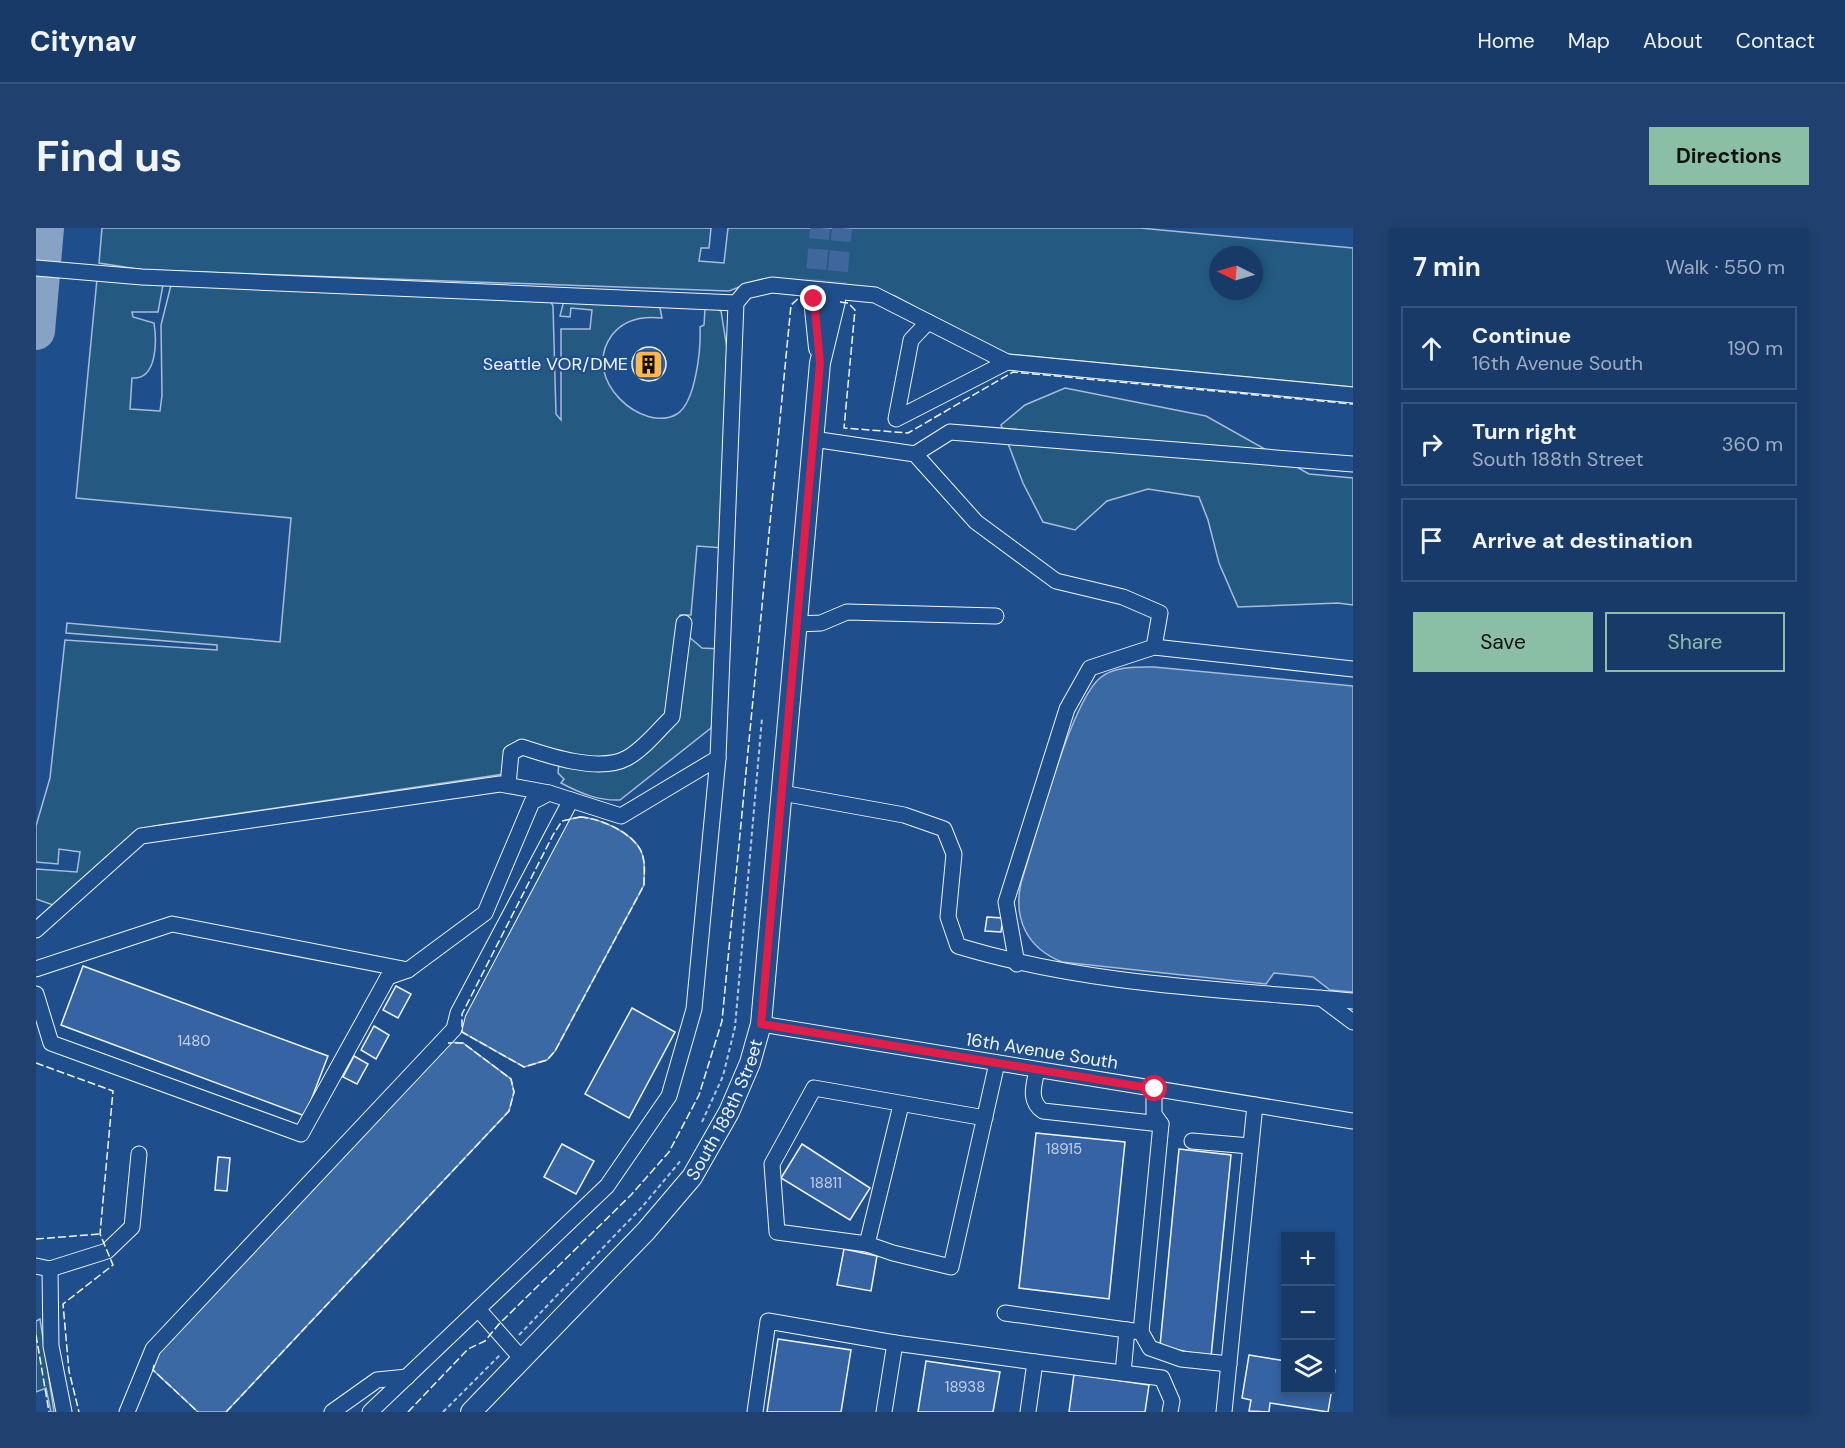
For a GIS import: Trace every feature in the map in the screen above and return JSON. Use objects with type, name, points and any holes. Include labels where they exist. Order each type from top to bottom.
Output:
[{"type":"main road","name":"South 188th Street","points":[[814,299],[820,363]]},
{"type":"main road","name":"South 188th Street","points":[[471,1412],[646,1231],[692,1177],[729,1112],[750,1064],[761,1024],[820,363],[835,301]]},
{"type":"street","points":[[36,268],[153,277],[736,303]]},
{"type":"street","points":[[370,1412],[607,1186],[669,1096],[694,1009],[718,758],[736,303],[746,291],[772,285],[874,295],[1007,362],[1353,395]]},
{"type":"street","points":[[928,322],[911,340],[896,419],[1007,362]]},
{"type":"street","points":[[813,439],[915,453],[950,432],[1353,464]]},
{"type":"street","points":[[915,453],[976,522],[1056,581],[1122,597],[1160,613],[1154,646]]},
{"type":"street","points":[[797,624],[821,623],[848,612],[996,616]]},
{"type":"street","points":[[508,785],[511,753],[522,747],[558,759],[608,764],[628,758],[672,717],[684,623]]},
{"type":"street","points":[[1017,964],[1006,902],[1067,709],[1090,668],[1154,646],[1353,669]]},
{"type":"street","points":[[36,930],[141,836],[500,784],[549,793],[621,816],[718,758]]},
{"type":"street","points":[[36,994],[51,1043],[301,1134],[388,977],[408,970],[485,913],[532,802],[549,793]]},
{"type":"street","points":[[782,793],[904,815],[944,829],[954,855],[948,917],[958,946],[1017,964],[1109,980],[1353,1001]]},
{"type":"street","points":[[127,1412],[153,1349],[454,1029],[458,1012],[571,800]]},
{"type":"street","points":[[36,969],[172,924],[408,970]]},
{"type":"street","points":[[1321,998],[1353,1022]]},
{"type":"street","name":"16th Avenue South","points":[[761,1024],[1353,1121]]},
{"type":"street","points":[[985,1118],[814,1088],[772,1164],[777,1232],[867,1244],[893,1253],[951,1267],[985,1118],[997,1063]]},
{"type":"street","points":[[1037,1070],[1033,1098],[1036,1106],[1043,1111],[1161,1124]]},
{"type":"street","points":[[1123,1373],[1134,1331],[1161,1124],[1154,1114],[1155,1089]]},
{"type":"street","points":[[867,1244],[901,1105]]},
{"type":"street","points":[[1224,1412],[1255,1105]]},
{"type":"street","points":[[1192,1141],[1250,1146]]},
{"type":"street","points":[[64,1412],[51,1346],[43,1267],[107,1251],[132,1227],[139,1154]]},
{"type":"street","points":[[478,1309],[522,1359]]},
{"type":"street","points":[[1005,1313],[1134,1331],[1150,1348],[1181,1359],[1229,1364]]},
{"type":"street","points":[[755,1412],[768,1321],[895,1343],[1162,1378],[1172,1401],[1170,1412]]},
{"type":"street","points":[[884,1412],[895,1343]]},
{"type":"street","points":[[1028,1412],[1035,1362]]},
{"type":"street","points":[[332,1412],[377,1380],[407,1377]]},
{"type":"shaded area","points":[[102,228],[711,228],[709,248],[701,248],[699,261],[724,263],[728,228],[1140,228],[1353,248],[1353,387],[1007,354],[994,350],[895,296],[877,291],[752,282],[729,291],[144,270],[99,263]]},
{"type":"shaded area","points":[[97,279],[163,285],[158,312],[132,312],[133,317],[154,323],[155,349],[151,366],[146,373],[132,378],[130,409],[160,411],[162,395],[161,325],[171,285],[550,300],[553,306],[556,414],[561,420],[561,329],[590,329],[592,310],[571,308],[570,317],[560,316],[564,300],[659,303],[662,318],[635,319],[617,329],[612,335],[604,352],[604,369],[609,385],[633,410],[648,416],[663,418],[677,414],[689,398],[696,374],[700,327],[704,325],[705,309],[709,305],[721,311],[728,355],[723,548],[697,546],[691,615],[680,615],[672,708],[625,754],[589,759],[520,742],[504,774],[154,826],[145,829],[53,905],[36,899],[36,869],[77,872],[80,852],[59,849],[58,864],[36,862],[36,826],[50,778],[65,640],[217,650],[217,645],[66,633],[67,623],[280,642],[291,518],[76,498]]},
{"type":"shaded area","points":[[1065,388],[1206,416],[1309,474],[1353,478],[1353,605],[1338,603],[1238,607],[1219,563],[1208,520],[1199,497],[1148,489],[1107,501],[1075,530],[1043,522],[1023,483],[1001,425],[1025,405]]},
{"type":"shaded area","points":[[688,636],[702,648],[720,649],[715,716],[711,728],[620,800],[589,796],[561,783],[564,779],[558,773],[559,763],[607,768],[675,718]]},
{"type":"shaded area","points":[[1154,667],[1353,686],[1353,992],[1330,990],[1313,977],[1274,973],[1266,984],[1062,962],[1040,949],[1025,931],[1019,909],[1021,883],[1054,774],[1077,715],[1089,692],[1106,674],[1126,668]]},
{"type":"shaded area","points":[[580,817],[614,827],[637,844],[644,859],[644,885],[555,1051],[547,1060],[524,1067],[462,1032],[462,1014],[562,821]]},
{"type":"shaded area","points":[[449,1042],[463,1043],[511,1079],[514,1092],[509,1111],[226,1412],[198,1412],[153,1370],[158,1349]]},
{"type":"shaded area","points":[[40,1319],[54,1412],[51,1412],[46,1388],[36,1392],[36,1321]]},
{"type":"building","name":"Seattle VOR/DME","points":[[649,347],[661,352],[666,364],[661,376],[649,381],[637,376],[632,364],[637,352]]},
{"type":"building","points":[[987,917],[1003,918],[1001,932],[985,931]]},
{"type":"building","points":[[83,966],[328,1056],[305,1116],[61,1025]]},
{"type":"building","points":[[396,986],[411,994],[398,1018],[383,1010]]},
{"type":"building","points":[[632,1008],[675,1032],[629,1118],[585,1094]]},
{"type":"building","points":[[374,1026],[389,1035],[376,1059],[361,1050]]},
{"type":"building","points":[[354,1056],[368,1064],[357,1084],[343,1077]]},
{"type":"building","points":[[1036,1133],[1125,1142],[1109,1299],[1019,1288]]},
{"type":"building","points":[[562,1144],[594,1161],[576,1194],[544,1177]]},
{"type":"building","points":[[802,1144],[870,1188],[850,1220],[781,1178]]},
{"type":"building","points":[[1179,1149],[1231,1155],[1211,1357],[1160,1346]]},
{"type":"building","points":[[218,1157],[230,1158],[227,1191],[215,1190]]},
{"type":"building","points":[[844,1249],[877,1256],[871,1291],[837,1285]]},
{"type":"building","points":[[778,1339],[851,1350],[841,1412],[767,1412]]},
{"type":"building","points":[[1249,1355],[1281,1360],[1281,1394],[1331,1394],[1328,1412],[1270,1403],[1269,1412],[1249,1411],[1251,1400],[1242,1398]]},
{"type":"building","points":[[926,1361],[1000,1372],[993,1412],[918,1412]]},
{"type":"building","points":[[1074,1374],[1149,1385],[1145,1412],[1069,1412]]},
{"type":"taxiway","points":[[36,331],[45,228]]},
{"type":"tunnel","points":[[814,299],[820,228]]},
{"type":"tunnel","points":[[835,301],[842,228]]},
{"type":"fence","points":[[408,1412],[468,1349],[485,1341],[499,1324],[631,1195],[669,1152],[699,1095],[722,1021],[791,305],[801,296],[808,297]]},
{"type":"fence","points":[[840,302],[848,303],[855,310],[844,428],[908,433],[1013,372],[1353,404]]},
{"type":"fence","points":[[580,817],[614,827],[637,844],[644,859],[644,885],[555,1051],[547,1060],[524,1067],[462,1032],[462,1014],[553,835],[562,821],[580,817]]},
{"type":"fence","points":[[226,1412],[509,1111],[514,1092],[511,1079],[463,1043],[448,1043]]},
{"type":"fence","points":[[36,1063],[113,1091],[100,1234],[113,1265],[63,1304],[69,1371],[79,1412]]},
{"type":"fence","points":[[36,1239],[100,1234]]},
{"type":"fence","points":[[36,1335],[49,1412]]},
{"type":"fence","points":[[154,1365],[153,1370],[198,1412]]},
{"type":"place","name":"Seattle VOR/DME","points":[[649,364]]},
{"type":"route","points":[[814,299],[820,363],[761,1024],[1155,1089]]}]
